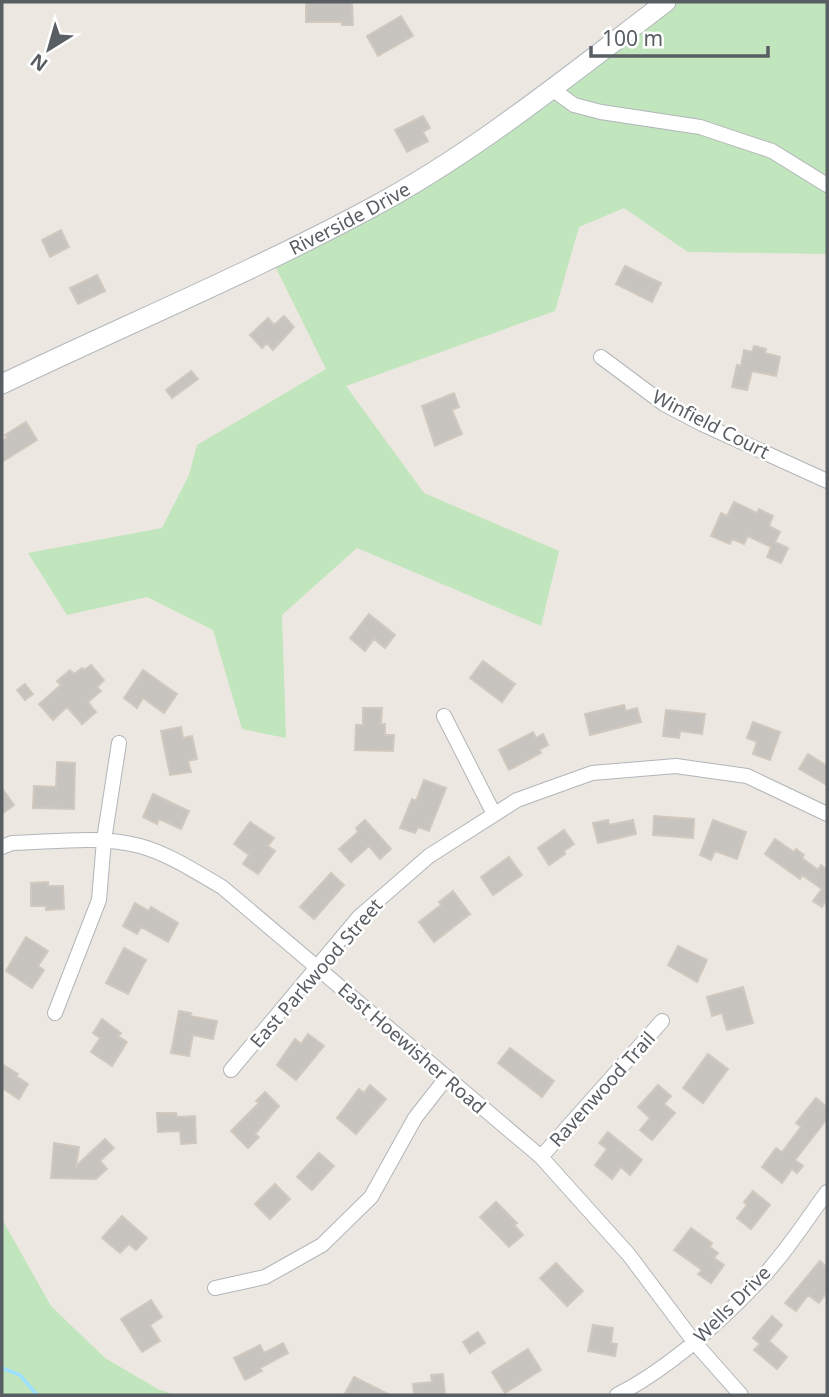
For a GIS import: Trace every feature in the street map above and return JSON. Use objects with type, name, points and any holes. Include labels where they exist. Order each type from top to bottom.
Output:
[{"type":"main road","name":"Riverside Drive","points":[[2,384],[140,322],[372,208],[461,154],[666,2]]},
{"type":"street","points":[[552,89],[574,105],[601,112],[700,127],[772,151],[827,185]]},
{"type":"street","name":"Winfield Court","points":[[601,357],[664,404],[827,481]]},
{"type":"street","points":[[444,716],[494,814]]},
{"type":"street","points":[[55,1013],[99,900],[104,840],[119,743]]},
{"type":"street","name":"East Parkwood Street","points":[[231,1070],[359,917],[429,856],[517,800],[592,773],[676,766],[747,776],[827,814]]},
{"type":"street","name":"East Hoewisher Road","points":[[2,847],[12,844],[104,840],[141,846],[172,859],[222,887],[541,1157],[629,1255],[695,1343],[741,1395]]},
{"type":"street","name":"Ravenwood Trail","points":[[541,1157],[662,1021]]},
{"type":"street","points":[[215,1288],[265,1277],[322,1245],[371,1197],[415,1118],[447,1077]]},
{"type":"street","name":"Wells Drive","points":[[617,1395],[641,1382],[695,1343],[760,1280],[827,1192]]},
{"type":"green space","points":[[666,2],[827,2],[827,254],[688,252],[624,208],[579,227],[555,311],[346,386],[424,493],[559,551],[541,626],[357,548],[282,615],[286,738],[242,729],[213,630],[147,597],[67,615],[28,553],[162,528],[189,475],[197,445],[326,369],[271,258],[372,208]]},
{"type":"green space","points":[[2,1219],[51,1306],[105,1358],[158,1389],[175,1395],[2,1395]]},
{"type":"building","points":[[306,2],[352,2],[353,25],[342,25],[342,22],[306,22]]},
{"type":"building","points":[[401,16],[413,36],[378,56],[367,36]]},
{"type":"building","points":[[423,116],[430,128],[423,132],[428,141],[407,152],[395,130]]},
{"type":"building","points":[[61,230],[69,247],[50,257],[42,240]]},
{"type":"building","points":[[625,266],[661,283],[652,302],[616,284]]},
{"type":"building","points":[[97,275],[105,291],[78,304],[70,288]]},
{"type":"building","points":[[284,316],[294,327],[273,350],[267,343],[262,348],[250,335],[268,318],[274,325]]},
{"type":"building","points":[[754,346],[766,349],[765,353],[780,357],[776,376],[752,371],[747,390],[732,387],[744,350],[752,352]]},
{"type":"building","points":[[191,371],[198,379],[172,398],[166,390]]},
{"type":"building","points":[[454,393],[459,407],[452,410],[462,434],[435,446],[422,406]]},
{"type":"building","points":[[26,422],[37,440],[2,462],[2,441],[7,438],[5,435]]},
{"type":"building","points":[[734,502],[757,513],[759,509],[773,516],[769,526],[780,532],[775,542],[788,548],[781,563],[767,557],[771,547],[748,536],[744,544],[732,539],[730,544],[711,536],[721,513],[727,516]]},
{"type":"building","points":[[369,614],[395,635],[385,648],[374,639],[365,651],[350,638]]},
{"type":"building","points":[[483,661],[515,684],[502,702],[470,678]]},
{"type":"building","points":[[91,665],[104,680],[97,687],[101,691],[88,702],[96,712],[82,724],[67,707],[53,720],[39,704],[61,685],[57,681],[70,670],[74,674]]},
{"type":"building","points":[[143,670],[177,694],[164,713],[143,698],[137,708],[124,698]]},
{"type":"building","points":[[25,684],[33,694],[25,700],[17,690]]},
{"type":"building","points":[[624,705],[626,711],[637,708],[641,722],[590,735],[585,714]]},
{"type":"building","points":[[363,708],[382,708],[381,724],[385,724],[385,735],[394,735],[393,751],[355,750],[356,725],[363,725]]},
{"type":"building","points":[[666,710],[705,714],[702,734],[680,731],[679,738],[663,736]]},
{"type":"building","points":[[753,722],[780,732],[770,760],[753,754],[757,742],[747,738]]},
{"type":"building","points":[[181,727],[183,738],[192,736],[197,759],[188,761],[191,772],[170,775],[161,731]]},
{"type":"building","points":[[533,732],[536,738],[543,734],[548,745],[539,750],[541,753],[509,770],[499,750]]},
{"type":"building","points":[[808,754],[827,766],[827,785],[799,769]]},
{"type":"building","points":[[57,762],[75,763],[74,809],[33,808],[34,786],[56,787]]},
{"type":"building","points":[[424,780],[446,788],[429,831],[418,827],[415,833],[400,828],[412,799],[416,801]]},
{"type":"building","points":[[2,788],[14,805],[2,814]]},
{"type":"building","points":[[153,794],[189,811],[181,829],[159,819],[157,824],[143,817]]},
{"type":"building","points":[[654,816],[694,819],[693,838],[653,835]]},
{"type":"building","points":[[365,820],[391,849],[380,859],[369,846],[351,862],[339,849],[358,832],[356,828]]},
{"type":"building","points":[[608,820],[609,825],[633,820],[636,834],[598,843],[593,823]]},
{"type":"building","points":[[713,820],[746,832],[737,859],[715,851],[711,860],[700,855]]},
{"type":"building","points":[[250,822],[274,838],[268,846],[275,851],[258,874],[243,864],[249,855],[234,844]]},
{"type":"building","points":[[564,830],[574,844],[549,865],[538,848]]},
{"type":"building","points":[[775,839],[794,852],[796,849],[804,855],[802,858],[818,870],[821,865],[827,870],[827,899],[822,907],[813,901],[822,889],[802,875],[800,879],[765,854]]},
{"type":"building","points":[[509,857],[522,875],[493,895],[481,877]]},
{"type":"building","points":[[331,873],[344,885],[314,919],[300,907]]},
{"type":"building","points":[[48,882],[48,886],[63,886],[64,909],[46,910],[46,906],[31,906],[31,883]]},
{"type":"building","points":[[453,891],[470,914],[434,942],[419,922],[441,905],[439,902]]},
{"type":"building","points":[[135,903],[149,911],[151,907],[178,923],[168,942],[141,927],[137,934],[123,926]]},
{"type":"building","points":[[26,937],[48,951],[38,966],[44,970],[32,988],[6,971]]},
{"type":"building","points":[[678,946],[707,960],[697,982],[668,965]]},
{"type":"building","points":[[124,948],[146,960],[128,994],[106,983]]},
{"type":"building","points":[[743,987],[753,1023],[727,1030],[722,1013],[712,1016],[707,997]]},
{"type":"building","points":[[179,1011],[217,1021],[213,1039],[193,1035],[189,1056],[171,1053]]},
{"type":"building","points":[[102,1019],[121,1033],[118,1036],[127,1042],[112,1066],[91,1052],[100,1038],[93,1033]]},
{"type":"building","points":[[308,1034],[324,1046],[296,1080],[277,1065],[295,1039],[301,1044]]},
{"type":"building","points":[[510,1048],[554,1081],[542,1097],[498,1063]]},
{"type":"building","points":[[708,1054],[728,1069],[703,1103],[683,1088]]},
{"type":"building","points":[[2,1064],[28,1084],[19,1099],[2,1088]]},
{"type":"building","points":[[370,1085],[386,1099],[356,1134],[337,1118],[359,1089],[364,1093]]},
{"type":"building","points":[[658,1085],[671,1096],[664,1104],[675,1113],[652,1140],[640,1130],[650,1118],[638,1107]]},
{"type":"building","points":[[265,1092],[279,1106],[255,1134],[259,1137],[248,1148],[231,1131],[259,1103],[256,1101]]},
{"type":"building","points":[[816,1098],[827,1107],[827,1119],[795,1160],[803,1166],[797,1173],[792,1169],[782,1183],[762,1167],[776,1148],[782,1152],[801,1127],[796,1123]]},
{"type":"building","points":[[157,1113],[176,1113],[177,1117],[195,1116],[196,1143],[181,1144],[180,1131],[158,1132]]},
{"type":"building","points":[[608,1132],[642,1160],[630,1175],[621,1167],[612,1179],[595,1165],[607,1149],[599,1143]]},
{"type":"building","points":[[105,1139],[114,1148],[100,1161],[107,1169],[96,1179],[51,1178],[54,1143],[79,1147],[76,1166]]},
{"type":"building","points":[[319,1153],[334,1166],[312,1190],[297,1177]]},
{"type":"building","points":[[275,1184],[290,1199],[270,1219],[255,1204]]},
{"type":"building","points":[[753,1191],[770,1205],[751,1229],[737,1218],[747,1205],[744,1202]]},
{"type":"building","points":[[496,1202],[517,1223],[514,1225],[523,1235],[509,1247],[480,1217]]},
{"type":"building","points":[[122,1216],[147,1238],[136,1250],[129,1244],[120,1253],[102,1238]]},
{"type":"building","points":[[691,1228],[712,1243],[710,1247],[718,1253],[714,1258],[724,1265],[711,1283],[698,1274],[702,1270],[674,1250]]},
{"type":"building","points":[[820,1261],[827,1267],[827,1292],[819,1303],[808,1295],[796,1311],[785,1303]]},
{"type":"building","points":[[556,1263],[583,1291],[567,1306],[540,1278]]},
{"type":"building","points":[[151,1300],[162,1317],[150,1325],[160,1341],[142,1352],[121,1319]]},
{"type":"building","points":[[772,1316],[782,1325],[769,1341],[787,1357],[777,1369],[754,1350],[760,1344],[753,1338]]},
{"type":"building","points":[[593,1325],[613,1328],[611,1343],[617,1344],[615,1356],[588,1351]]},
{"type":"building","points":[[478,1332],[485,1343],[470,1353],[463,1342]]},
{"type":"building","points":[[283,1343],[288,1353],[260,1368],[262,1371],[245,1380],[234,1358],[260,1345],[264,1353]]},
{"type":"building","points":[[528,1349],[541,1370],[505,1393],[492,1372]]},
{"type":"building","points":[[443,1374],[445,1395],[414,1395],[413,1384],[432,1382],[431,1375]]},
{"type":"building","points":[[354,1377],[390,1395],[344,1395]]},
{"type":"waterway","points":[[2,1368],[20,1375],[37,1395]]}]
